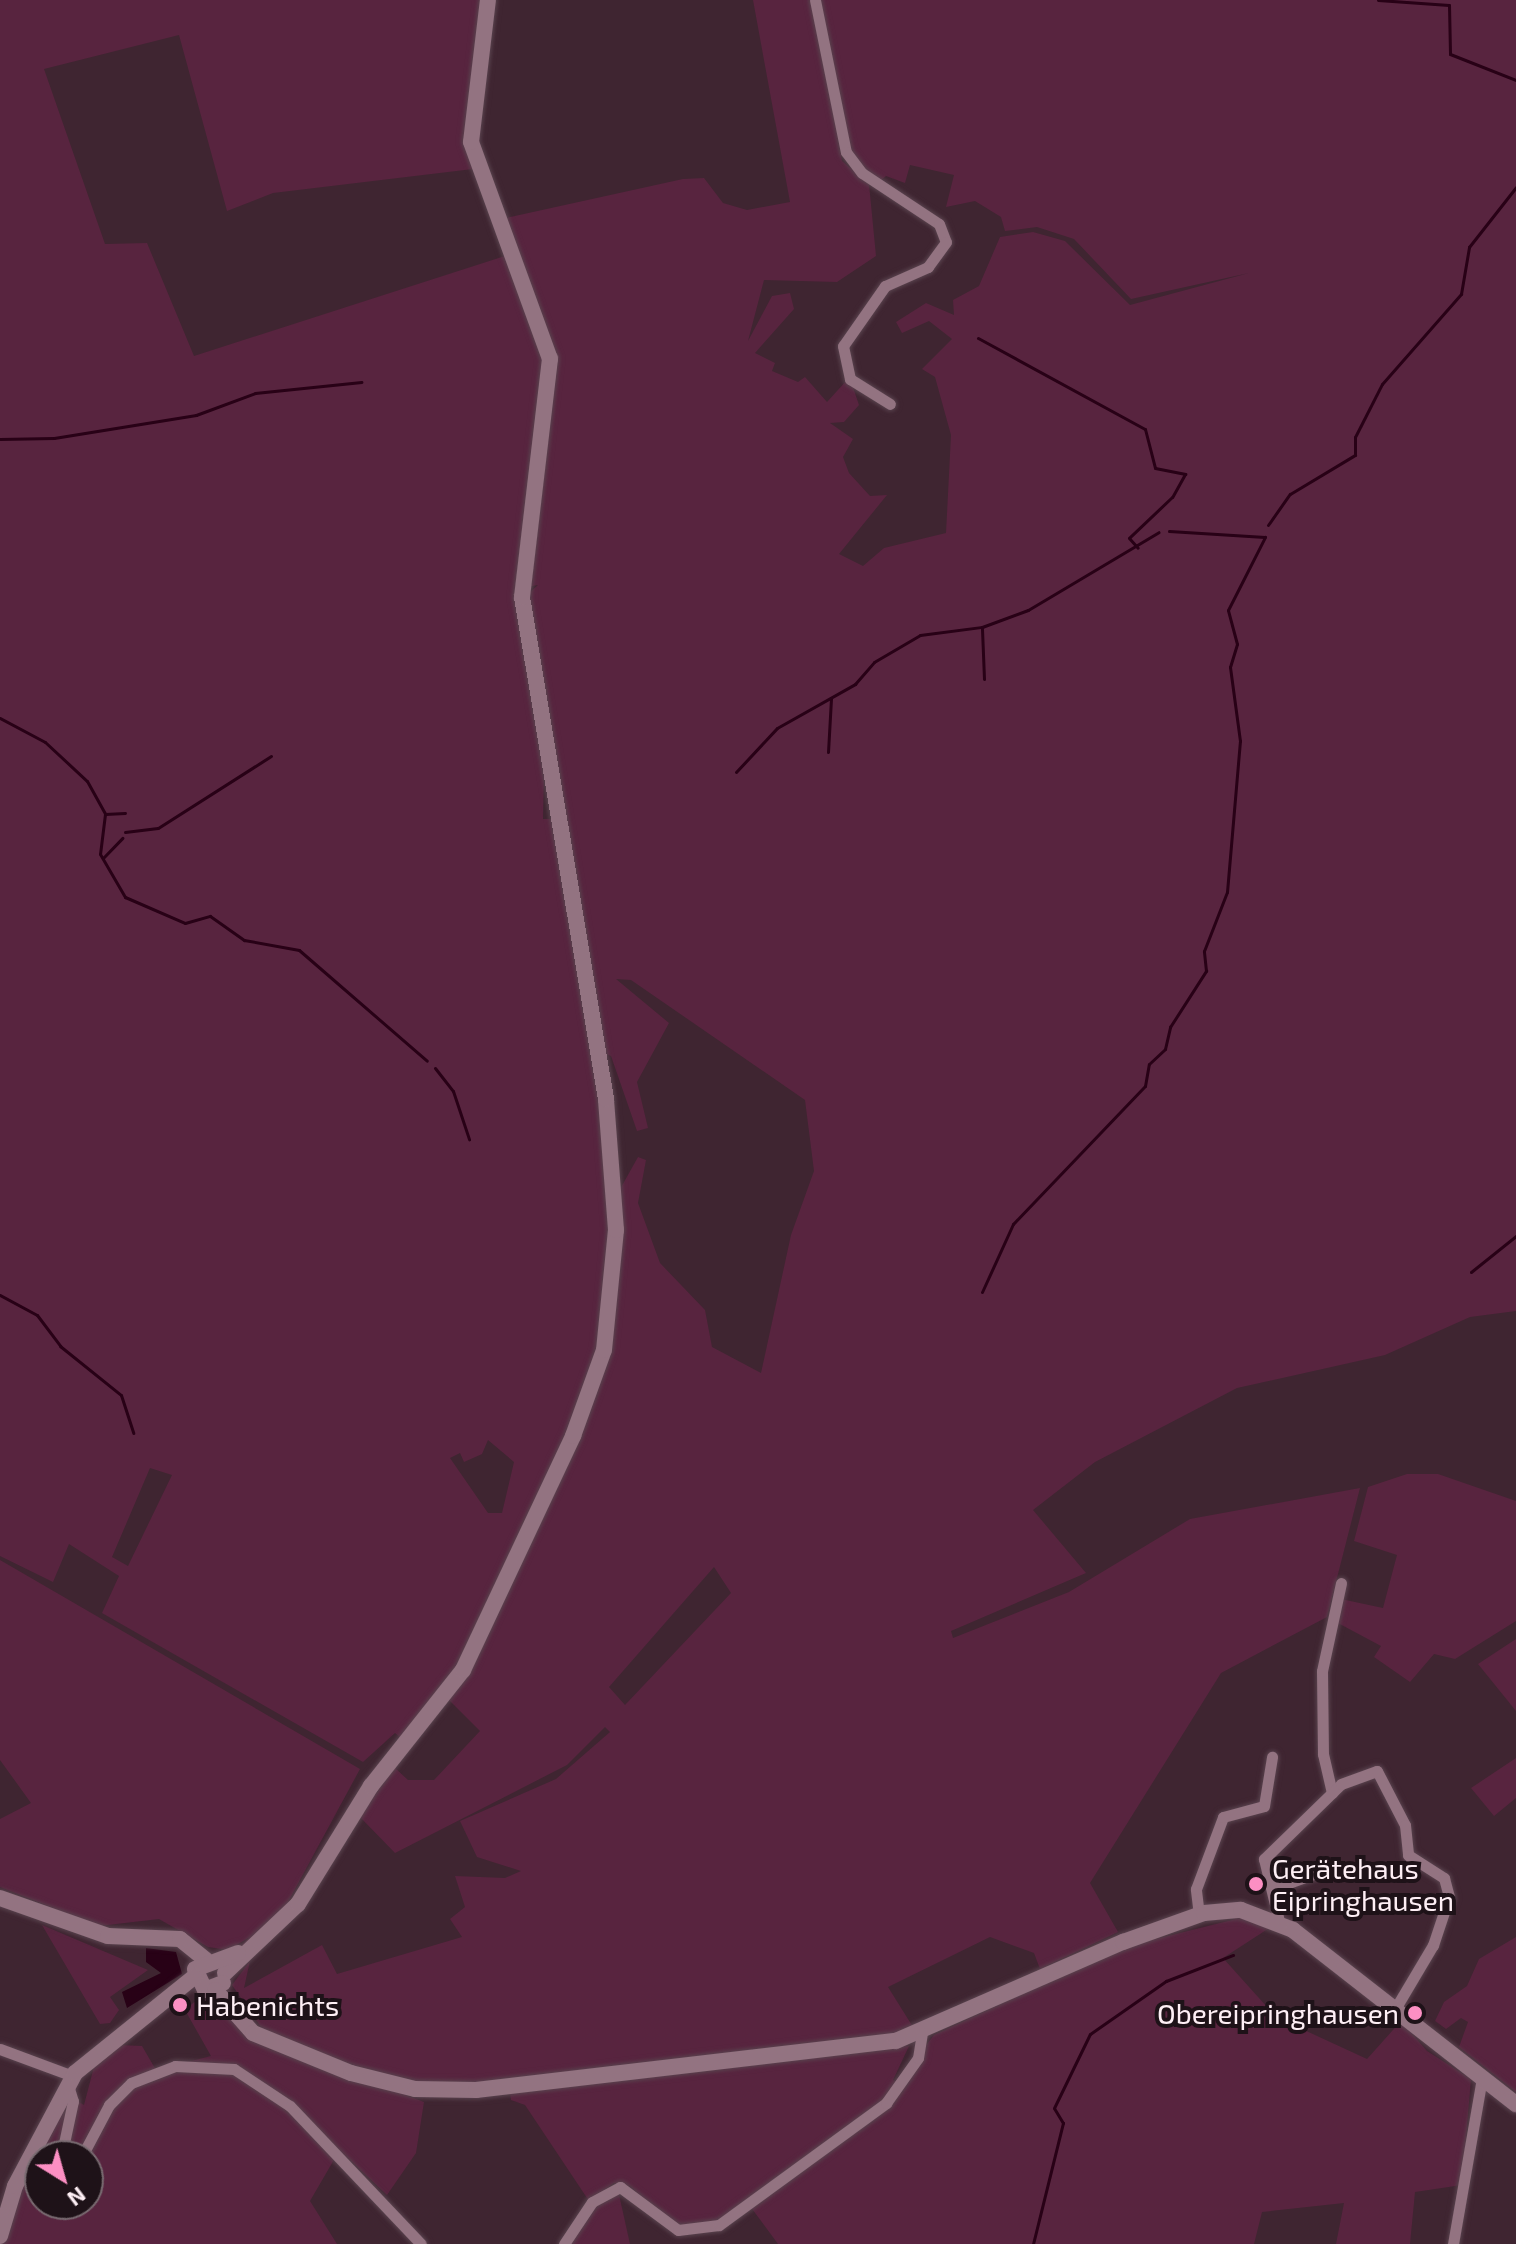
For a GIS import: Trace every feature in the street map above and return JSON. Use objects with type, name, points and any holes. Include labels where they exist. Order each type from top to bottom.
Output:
[{"type":"main road","points":[[0,2236],[15,2186],[70,2080],[105,2046],[281,1923],[475,1649],[595,1384],[612,1290],[614,1175],[603,1073],[522,597],[550,359],[471,142],[488,0]]},
{"type":"main road","points":[[0,1898],[108,1936],[162,1937],[187,1942],[210,1975],[262,2036],[362,2077],[440,2091],[856,2047],[922,2033],[1123,1942],[1199,1915],[1241,1910],[1279,1921],[1516,2104]]},
{"type":"street","points":[[815,0],[851,161],[900,200],[918,206],[945,235],[940,255],[885,286],[843,346],[850,379],[890,404]]},
{"type":"street","points":[[1332,1793],[1323,1754],[1322,1671],[1341,1583]]},
{"type":"street","points":[[1199,1915],[1196,1889],[1223,1817],[1266,1804],[1272,1757]]},
{"type":"street","points":[[1279,1921],[1275,1888],[1264,1859],[1332,1793],[1377,1771],[1405,1825],[1408,1855],[1447,1883],[1444,1921],[1395,2009]]},
{"type":"street","points":[[1275,1888],[1321,1871]]},
{"type":"street","points":[[564,2244],[592,2202],[620,2187],[678,2230],[719,2225],[886,2103],[921,2052],[922,2033]]},
{"type":"street","points":[[0,2049],[70,2080],[73,2101],[65,2140]]},
{"type":"street","points":[[90,2140],[109,2105],[131,2083],[175,2066],[234,2069],[290,2106],[421,2244]]},
{"type":"street","points":[[1453,2244],[1482,2078]]},
{"type":"shaded area","points":[[0,0],[484,0],[473,169],[273,193],[227,211],[179,35],[44,69],[105,244],[147,243],[194,356],[508,255],[541,337],[544,399],[517,572],[544,772],[543,819],[552,819],[595,1061],[611,1236],[602,1330],[584,1401],[467,1652],[402,1739],[395,1733],[363,1762],[102,1613],[119,1576],[69,1544],[53,1582],[0,1556]],"holes":[[[488,1440],[514,1462],[502,1513],[488,1513],[450,1458],[460,1453],[464,1462],[482,1454]],[[150,1468],[172,1475],[128,1566],[112,1557]]]},
{"type":"shaded area","points":[[753,0],[812,0],[842,161],[869,184],[876,256],[837,282],[764,280],[748,341],[772,296],[790,293],[794,309],[755,353],[775,363],[772,371],[798,382],[805,377],[827,402],[847,380],[853,387],[859,405],[844,422],[830,423],[853,439],[843,457],[849,473],[870,496],[887,495],[839,554],[863,566],[884,548],[946,533],[951,435],[935,377],[922,369],[952,339],[929,321],[902,333],[896,322],[926,303],[954,315],[953,300],[979,286],[1000,237],[1033,232],[1065,241],[1130,305],[1249,273],[1131,299],[1074,239],[1037,227],[1005,231],[1001,217],[975,201],[946,207],[954,175],[910,165],[905,183],[886,176],[879,182],[853,159],[818,0],[1516,0],[1516,1311],[1470,1317],[1385,1355],[1237,1388],[1095,1462],[1033,1510],[1086,1573],[951,1631],[953,1638],[1069,1592],[1190,1519],[1360,1488],[1327,1617],[1221,1673],[1090,1883],[1118,1932],[1040,1969],[1034,1953],[990,1937],[888,1987],[913,2027],[845,2053],[909,2046],[893,2080],[900,2083],[885,2101],[741,2206],[707,2226],[674,2226],[630,2186],[614,2183],[589,2201],[525,2105],[511,2100],[508,2081],[421,2084],[339,2061],[263,2030],[232,1985],[250,1961],[244,1988],[322,1945],[337,1974],[462,1937],[450,1919],[465,1907],[455,1876],[505,1878],[521,1871],[477,1857],[460,1821],[556,1779],[610,1732],[605,1727],[567,1765],[395,1853],[359,1816],[395,1768],[408,1780],[434,1780],[480,1731],[447,1698],[589,1414],[619,1191],[638,1157],[646,1160],[638,1203],[660,1263],[705,1310],[712,1347],[761,1373],[791,1235],[814,1171],[805,1100],[631,980],[616,979],[669,1023],[637,1082],[648,1128],[637,1131],[611,1056],[604,1053],[528,594],[538,585],[527,587],[555,383],[478,153],[478,114],[480,144],[506,218],[683,179],[704,178],[723,203],[747,210],[790,202]],"holes":[[[714,1567],[731,1593],[625,1705],[609,1687]]]},
{"type":"shaded area","points":[[1407,1474],[1438,1474],[1516,1501],[1516,1621],[1455,1659],[1434,1654],[1410,1682],[1374,1657],[1381,1646],[1336,1622],[1341,1599],[1383,1608],[1397,1555],[1354,1541],[1368,1487]]},
{"type":"shaded area","points":[[0,1560],[360,1769],[281,1915],[235,1951],[250,1937],[228,1950],[208,1947],[159,1919],[99,1926],[0,1887],[0,1819],[31,1803],[0,1760]]},
{"type":"shaded area","points":[[1516,1639],[1516,1711],[1478,1664]]},
{"type":"shaded area","points":[[1516,1758],[1516,1798],[1494,1816],[1471,1788]]},
{"type":"shaded area","points":[[1244,1917],[1274,1925],[1223,1958],[1276,2017],[1367,2059],[1401,2021],[1427,2051],[1471,2079],[1462,2185],[1415,2192],[1410,2244],[1336,2244],[1344,2203],[1262,2212],[1254,2244],[778,2244],[750,2206],[866,2123],[934,2035],[1124,1947]]},
{"type":"shaded area","points":[[42,1925],[148,1970],[110,1997],[119,2010],[110,2023],[100,2024]]},
{"type":"shaded area","points":[[1516,1937],[1516,2092],[1459,2047],[1468,2022],[1461,2018],[1446,2029],[1435,2021],[1444,2002],[1467,1986],[1479,1959]]},
{"type":"shaded area","points":[[146,1948],[176,1952],[182,1974],[127,2008],[122,1992],[161,1973],[146,1962]]},
{"type":"shaded area","points":[[199,1998],[219,2004],[250,2037],[424,2102],[416,2153],[387,2195],[330,2141],[335,2158],[310,2201],[337,2244],[2,2244],[16,2195],[24,2179],[24,2220],[104,2220],[104,2140],[44,2140],[67,2095],[84,2105],[96,2059],[118,2045],[142,2046],[156,2070],[211,2056],[185,2010]]},
{"type":"shaded area","points":[[618,2190],[630,2244],[566,2244],[595,2205]]},
{"type":"waterway","points":[[1378,0],[1449,5],[1450,54],[1516,80]]},
{"type":"waterway","points":[[1268,525],[1290,494],[1355,455],[1355,437],[1382,384],[1461,294],[1469,247],[1516,187]]},
{"type":"waterway","points":[[978,338],[1145,429],[1155,468],[1185,474],[1172,497],[1129,538],[1138,548]]},
{"type":"waterway","points":[[0,439],[54,438],[196,415],[255,393],[361,382]]},
{"type":"waterway","points":[[1169,531],[1265,537]]},
{"type":"waterway","points":[[736,772],[777,728],[855,684],[874,662],[920,635],[982,627],[1028,610],[1159,532]]},
{"type":"waterway","points":[[982,1292],[1013,1224],[1145,1086],[1149,1064],[1165,1049],[1170,1027],[1206,971],[1204,951],[1227,892],[1240,741],[1230,667],[1237,644],[1228,610],[1265,537]]},
{"type":"waterway","points":[[982,629],[984,679]]},
{"type":"waterway","points":[[828,752],[831,698]]},
{"type":"waterway","points":[[0,718],[45,742],[87,781],[105,814],[100,854],[125,897],[185,923],[210,916],[244,940],[299,950],[427,1061]]},
{"type":"waterway","points":[[125,832],[158,828],[271,756]]},
{"type":"waterway","points":[[105,814],[125,813]]},
{"type":"waterway","points":[[103,858],[122,838]]},
{"type":"waterway","points":[[435,1068],[453,1091],[469,1139]]},
{"type":"waterway","points":[[1471,1272],[1516,1236]]},
{"type":"waterway","points":[[0,1295],[37,1315],[60,1346],[121,1395],[133,1433]]},
{"type":"waterway","points":[[1033,2244],[1063,2123],[1054,2108],[1090,2034],[1166,1981],[1233,1955]]},
{"type":"place","name":"Gerätehaus Eipringhausen","points":[[1256,1884]]},
{"type":"place","name":"Habenichts","points":[[180,2005]]},
{"type":"place","name":"Obereipringhausen","points":[[1415,2013]]}]
